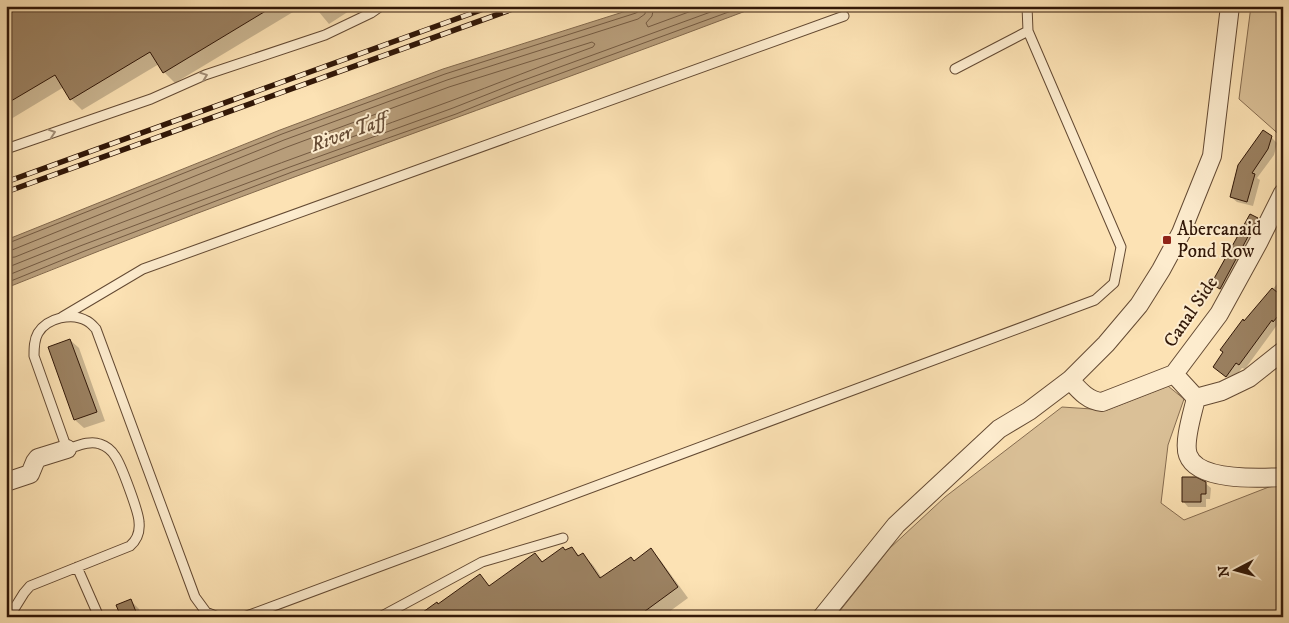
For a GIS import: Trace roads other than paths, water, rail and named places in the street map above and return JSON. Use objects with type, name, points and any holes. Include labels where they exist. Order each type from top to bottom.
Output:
[{"type":"street","points":[[822,617],[896,525],[999,429],[1029,411],[1070,380],[1106,344],[1139,305],[1181,233],[1212,156],[1230,6]]},
{"type":"street","name":"Canal Side","points":[[1174,374],[1219,314],[1283,193]]},
{"type":"street","points":[[1196,398],[1222,391],[1249,378],[1283,351]]},
{"type":"street","points":[[1070,380],[1082,394],[1102,402],[1174,374],[1196,398]]},
{"type":"street","points":[[1196,398],[1186,444],[1188,455],[1193,462],[1202,469],[1212,473],[1244,477],[1283,476]]},
{"type":"street","points":[[6,482],[30,474],[38,458],[66,449]]},
{"type":"lane","points":[[6,149],[151,99],[205,75],[326,35],[371,13],[381,6]]},
{"type":"lane","points":[[244,617],[1095,300],[1114,283],[1121,247],[1028,31],[1028,6]]},
{"type":"lane","points":[[9,617],[30,586],[130,546],[139,531],[138,514],[116,457],[111,451],[98,443],[91,442],[66,449],[34,356],[37,334],[42,327],[143,269],[844,16]]},
{"type":"lane","points":[[955,69],[1028,31]]},
{"type":"lane","points":[[62,317],[87,321],[96,329],[195,596],[206,612],[218,617]]},
{"type":"lane","points":[[380,617],[482,562],[563,538]]},
{"type":"lane","points":[[77,567],[99,617]]},
{"type":"water","name":"River Taff","points":[[642,6],[759,6],[288,179],[6,288],[6,240],[280,130],[443,69]]},
{"type":"railway","points":[[6,182],[492,6]]},
{"type":"railway","points":[[6,192],[521,6]]},
{"type":"place","name":"Abercanaid Pond Row","points":[[1167,240]]}]
